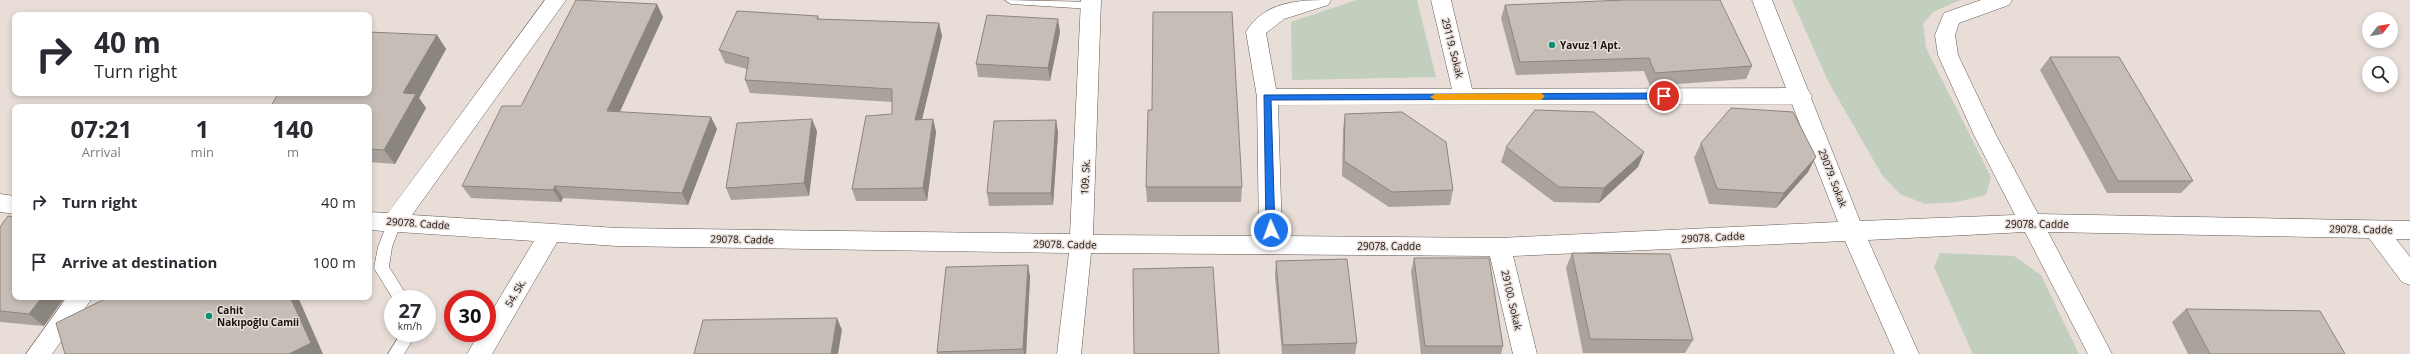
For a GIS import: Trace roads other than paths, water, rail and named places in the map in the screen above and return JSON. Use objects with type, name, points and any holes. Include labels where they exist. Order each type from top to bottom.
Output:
[{"type":"street","points":[[395,221],[556,0]]},
{"type":"street","points":[[1271,245],[1267,97],[1256,32],[1264,21],[1276,14],[1321,0]]},
{"type":"street","name":"29119. Sokak","points":[[1441,0],[1464,97]]},
{"type":"street","name":"29079. Sokak","points":[[1762,0],[1802,96],[1852,230],[1907,354]]},
{"type":"street","points":[[2002,0],[1951,18],[1945,35],[1951,61],[1985,135],[2100,354]]},
{"type":"street","name":"109. Sk.","points":[[1069,354],[1081,244],[1091,2]]},
{"type":"street","points":[[1267,97],[1802,96]]},
{"type":"street","points":[[0,203],[12,205]]},
{"type":"street","name":"29078. Cadde","points":[[372,221],[395,221],[617,237],[1081,244],[1499,247],[2031,223],[2410,230]]},
{"type":"street","points":[[2375,229],[2410,275]]},
{"type":"street","name":"54. Sk.","points":[[479,354],[551,232]]},
{"type":"street","name":"29100. Sokak","points":[[1499,247],[1525,354]]},
{"type":"street","points":[[38,354],[79,300]]},
{"type":"lane","points":[[1010,0],[1091,2]]},
{"type":"lane","points":[[395,221],[385,247],[381,268],[395,290]]},
{"type":"lane","points":[[396,354],[403,342]]},
{"type":"place","name":"Yavuz 1 Apt.","points":[[1552,45]]},
{"type":"place","name":"Cahit Nakıpoğlu Camii","points":[[209,316]]}]
